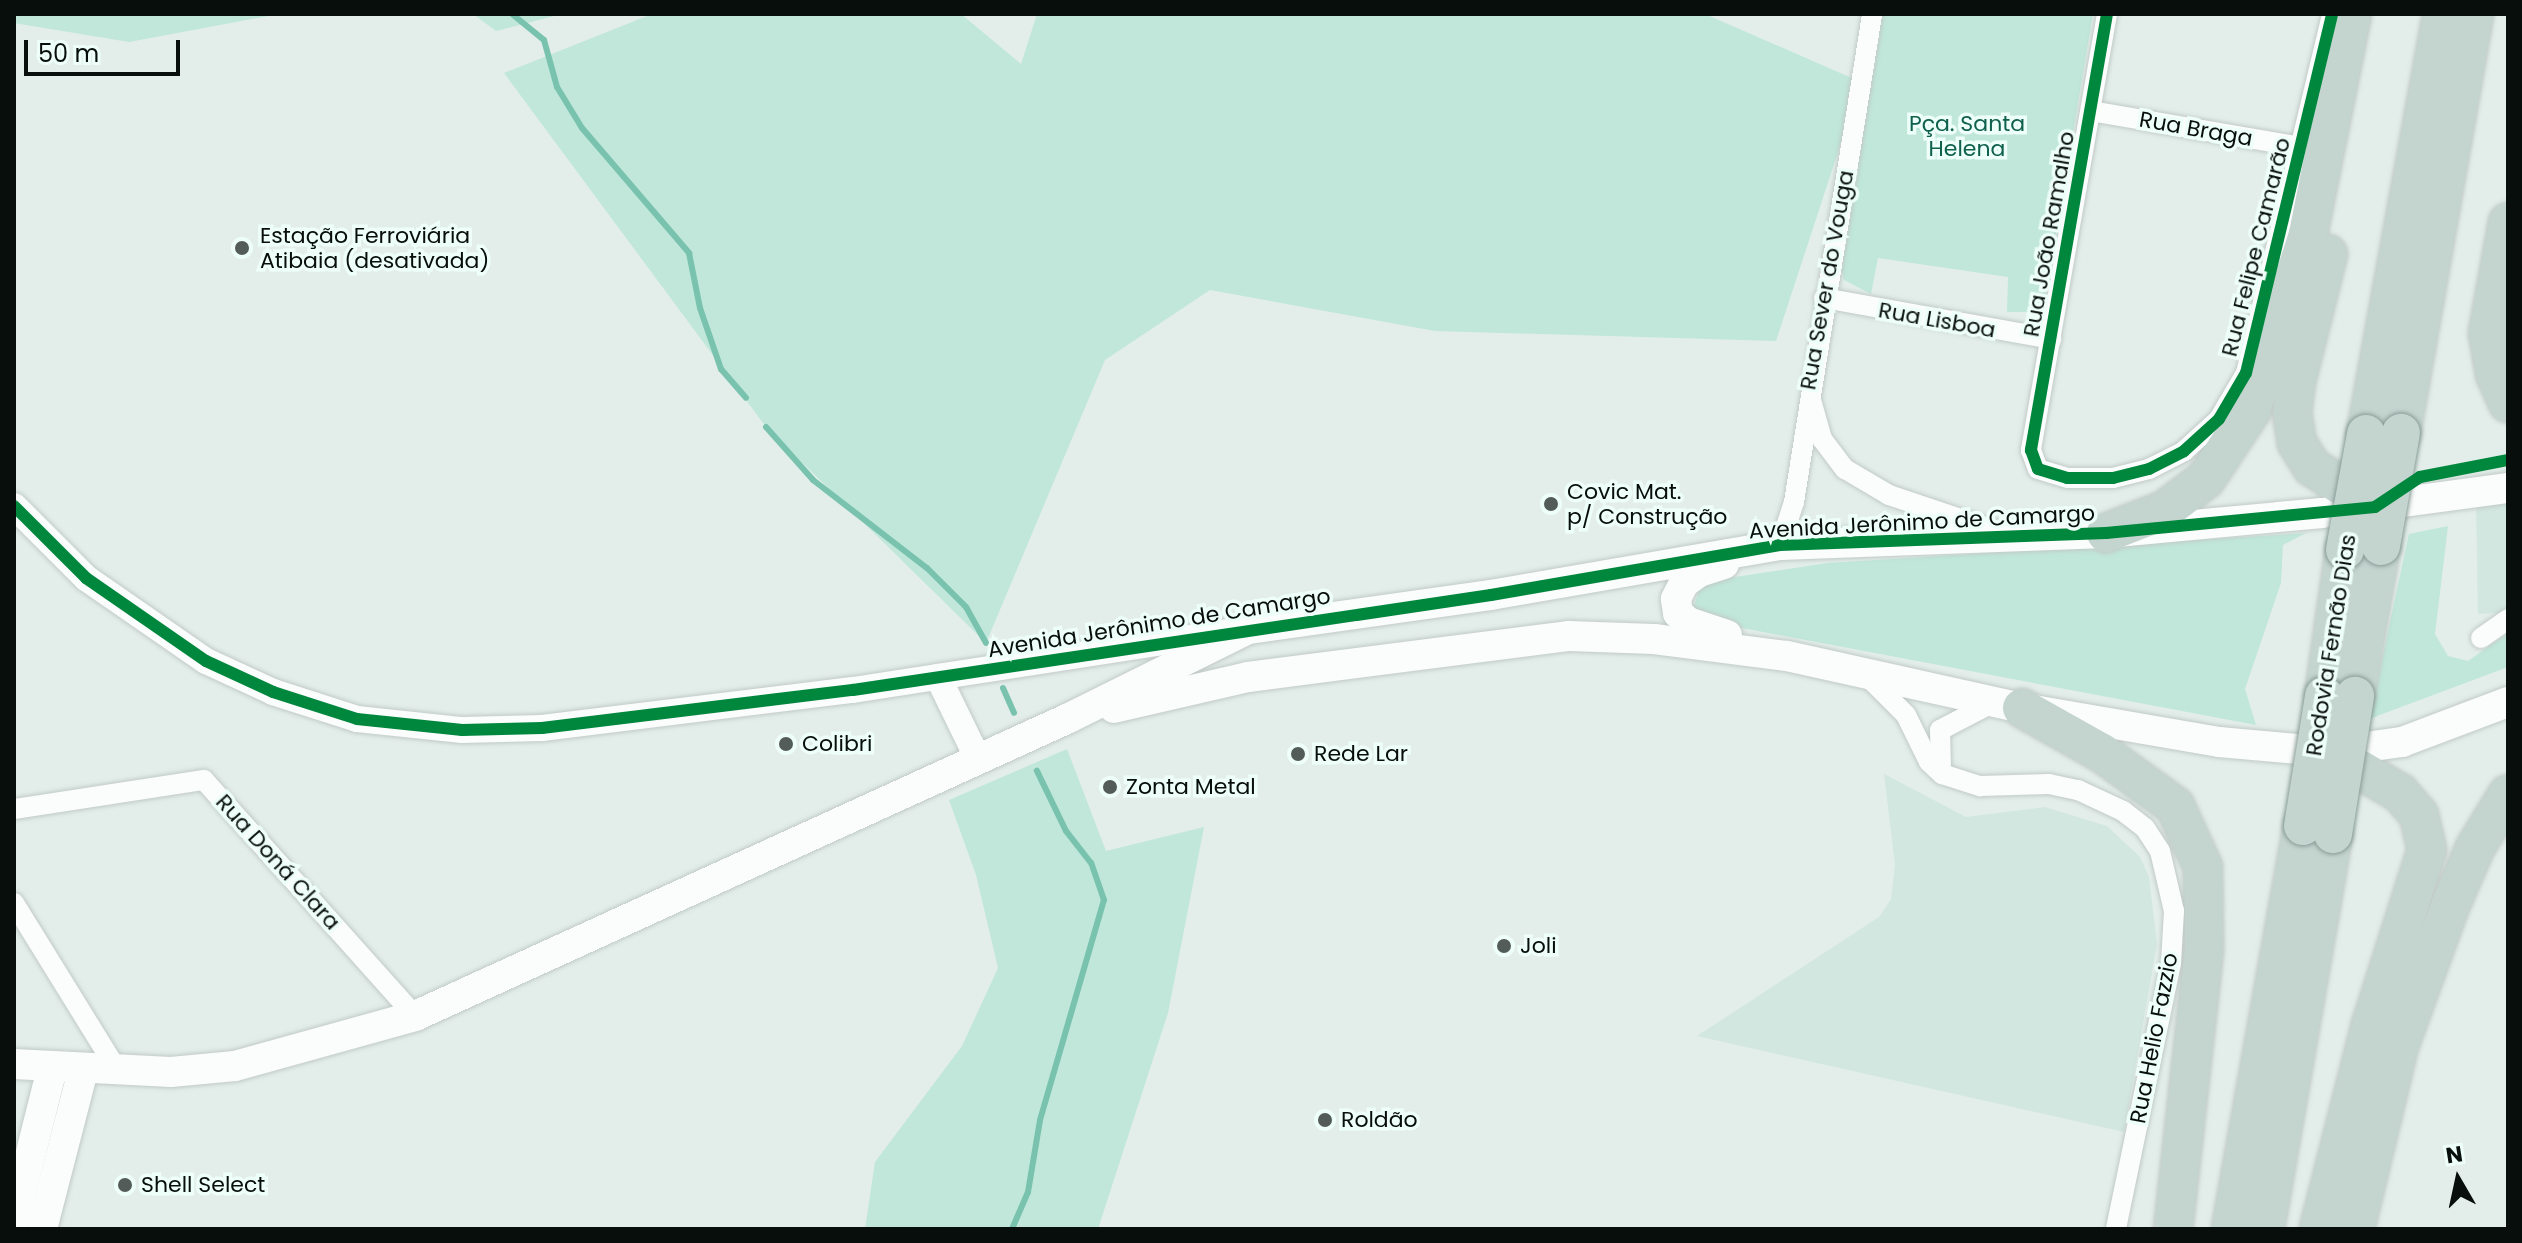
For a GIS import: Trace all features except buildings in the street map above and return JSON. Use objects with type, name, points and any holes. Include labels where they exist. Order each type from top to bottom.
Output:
[{"type":"highway","points":[[2106,533],[2165,510],[2206,479],[2251,411],[2308,234],[2352,14]]},
{"type":"highway","points":[[2375,14],[2333,238],[2292,412],[2297,443],[2312,467],[2375,507]]},
{"type":"highway","name":"Rodovia Fernão Dias","points":[[2265,1229],[2318,830],[2383,434],[2442,14]]},
{"type":"highway","name":"Rodovia Fernão Dias","points":[[2383,434],[2474,14]]},
{"type":"highway","points":[[2508,222],[2488,333],[2495,374],[2508,403]]},
{"type":"highway","points":[[2008,705],[2102,753],[2175,806],[2203,867],[2204,950],[2173,1229]]},
{"type":"highway","points":[[2319,1229],[2371,1025],[2427,850],[2419,815],[2400,793],[2330,752]]},
{"type":"highway","points":[[2355,1229],[2399,1046],[2450,906],[2475,848],[2508,794]]},
{"type":"highway","name":"Rodovia Fernão Dias","points":[[2231,1229],[2318,830]]},
{"type":"main road","name":"Avenida Jerônimo de Camargo","points":[[1248,629],[1491,595],[1774,546],[2106,533],[2375,507],[2508,488]]},
{"type":"main road","points":[[1774,546],[1699,572],[1680,591],[1678,613],[1708,630],[1759,642],[1787,656]]},
{"type":"main road","points":[[1340,664],[1344,647],[1361,631],[1384,619],[1491,595]]},
{"type":"main road","points":[[14,1064],[83,1070],[235,1066],[415,1016],[1069,718],[1248,629]]},
{"type":"main road","points":[[1069,718],[1248,677],[1569,636],[1654,639],[1787,656],[2008,705],[2219,742],[2330,752],[2402,742],[2508,702]]},
{"type":"main road","points":[[14,1220],[52,1069]]},
{"type":"main road","points":[[42,1229],[83,1070]]},
{"type":"street","name":"Rua Sever do Vouga","points":[[1774,546],[1794,502],[1808,392],[1872,14]]},
{"type":"street","name":"Rua João Ramalho","points":[[2032,461],[2107,14]]},
{"type":"street","name":"Rua Felipe Camarão","points":[[2032,461],[2038,469],[2067,478],[2113,478],[2149,469],[2184,451],[2219,419],[2246,373],[2332,14]]},
{"type":"street","name":"Rua Braga","points":[[2091,111],[2301,147]]},
{"type":"street","name":"Rua Lisboa","points":[[1824,298],[2051,339]]},
{"type":"street","points":[[1808,392],[1822,439],[1845,469],[1889,495],[1951,519],[2020,536]]},
{"type":"street","name":"Avenida Jerônimo de Camargo","points":[[14,506],[86,578],[206,661],[273,692],[357,719],[462,730],[542,728],[938,677],[1248,629]]},
{"type":"street","points":[[2481,638],[2508,619]]},
{"type":"street","points":[[1860,672],[1906,715],[1929,762],[1942,774]]},
{"type":"street","points":[[938,677],[978,759]]},
{"type":"street","points":[[1942,774],[1937,758],[1940,730],[2008,705]]},
{"type":"street","name":"Rua Helio Fazzio","points":[[1942,774],[1980,786],[2049,784],[2078,790],[2123,811],[2145,828],[2160,851],[2174,911],[2171,963],[2116,1229]]},
{"type":"street","name":"Rua Doná Clara","points":[[14,809],[204,780],[415,1016]]},
{"type":"street","points":[[14,903],[117,1070]]},
{"type":"shaded area","points":[[2508,498],[2508,612],[2478,614],[2476,502]]},
{"type":"shaded area","points":[[1884,774],[1966,817],[2045,807],[2107,826],[2140,857],[2149,877],[2157,944],[2124,1132],[1697,1036],[1879,917],[1891,899],[1895,865]]},
{"type":"green space","points":[[14,14],[279,14],[129,42],[14,23]]},
{"type":"green space","points":[[473,14],[562,14],[496,31]]},
{"type":"green space","points":[[652,14],[961,14],[1021,64],[1037,14],[1705,14],[1861,82],[1776,341],[1435,331],[1210,290],[1105,360],[986,643],[766,427],[504,73]]},
{"type":"green space","name":"Pça. Santa Helena","points":[[1882,14],[2093,14],[2044,305],[2035,312],[2007,312],[2008,277],[1878,258],[1871,294],[1844,280],[1840,263]]},
{"type":"green space","points":[[2448,526],[2435,634],[2448,656],[2468,661],[2508,633],[2508,667],[2369,719],[2409,534]]},
{"type":"green space","points":[[2306,533],[2283,545],[2281,583],[2245,689],[2256,725],[1705,621],[1693,610],[1701,582],[1828,563]]},
{"type":"green space","points":[[1067,749],[1106,851],[1204,827],[1168,1013],[1098,1229],[865,1229],[875,1162],[962,1046],[998,968],[976,875],[949,800]]},
{"type":"waterway","points":[[512,14],[544,40],[557,87],[582,128],[689,253],[700,308],[721,369],[746,398]]},
{"type":"waterway","points":[[766,427],[813,480],[927,568],[966,607],[986,643]]},
{"type":"waterway","points":[[1003,688],[1014,713]]},
{"type":"waterway","points":[[1012,1229],[1028,1192],[1040,1120],[1104,900],[1091,863],[1066,831],[1037,771]]},
{"type":"cycle path","points":[[2107,14],[2031,450],[2038,469],[2067,478],[2113,478],[2149,469],[2184,451],[2219,419],[2246,373],[2332,14]]},
{"type":"cycle path","points":[[14,506],[86,578],[206,661],[273,692],[357,719],[462,730],[542,728],[853,690],[1491,595],[1780,545],[2106,533],[2375,507],[2420,477],[2508,460]]},
{"type":"place","name":"Estação Ferroviária Atibaia (desativada)","points":[[242,248]]},
{"type":"place","name":"Covic Mat. p/ Construção","points":[[1551,504]]},
{"type":"place","name":"Colibri","points":[[786,744]]},
{"type":"place","name":"Rede Lar","points":[[1298,754]]},
{"type":"place","name":"Zonta Metal","points":[[1110,787]]},
{"type":"place","name":"Joli","points":[[1504,946]]},
{"type":"place","name":"Roldão","points":[[1325,1120]]},
{"type":"place","name":"Shell Select","points":[[125,1185]]}]
